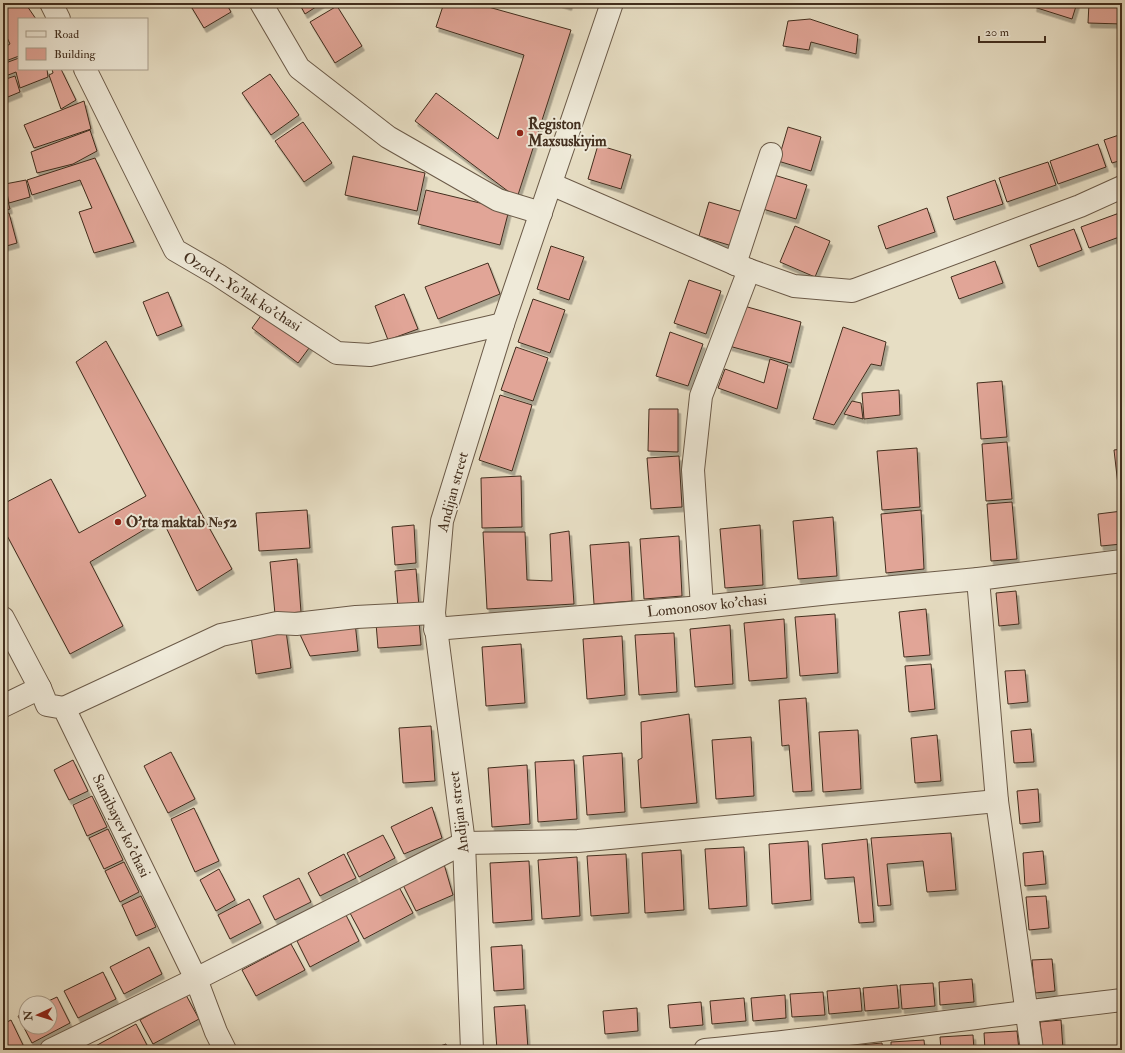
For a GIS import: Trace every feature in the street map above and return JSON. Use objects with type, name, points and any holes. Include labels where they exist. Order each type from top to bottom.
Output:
[{"type":"street","points":[[51,3],[58,18]]},
{"type":"street","points":[[261,3],[299,68],[388,137],[498,200],[541,213]]},
{"type":"street","name":"Andijan street","points":[[472,1050],[464,843],[434,621],[442,521],[502,324],[612,3]]},
{"type":"street","name":"Ozod 1-Yo'lak ko'chasi","points":[[85,70],[175,250],[218,275],[337,353],[370,355],[502,324]]},
{"type":"street","points":[[702,607],[693,470],[701,396],[742,267],[771,154]]},
{"type":"street","points":[[551,184],[742,267],[794,286],[852,291],[1080,206],[1122,187]]},
{"type":"street","name":"Lomonosov ko'chasi","points":[[64,708],[221,635],[277,624],[296,624],[350,617],[434,621],[702,607],[978,579],[1122,561]]},
{"type":"street","points":[[978,579],[997,800],[1032,1050]]},
{"type":"street","points":[[3,618],[40,688],[47,705],[64,708]]},
{"type":"street","points":[[3,706],[40,688]]},
{"type":"street","name":"Samibayev ko'chasi","points":[[64,708],[196,979],[216,1032],[225,1050]]},
{"type":"street","points":[[51,1050],[196,979],[464,843],[578,842],[997,800]]},
{"type":"street","points":[[704,1050],[883,1031],[1026,1011],[1122,1000]]},
{"type":"building","points":[[25,3],[35,18],[18,18],[18,56],[3,62],[3,48],[10,44],[3,29],[3,4]]},
{"type":"building","points":[[189,3],[226,3],[231,12],[204,28]]},
{"type":"building","points":[[299,3],[322,3],[305,14]]},
{"type":"building","points":[[444,3],[474,3],[571,30],[517,198],[415,121],[436,93],[498,139],[524,55],[436,27]]},
{"type":"building","points":[[560,3],[570,3],[569,6]]},
{"type":"building","points":[[1035,3],[1077,3],[1072,19],[1034,7]]},
{"type":"building","points":[[1089,3],[1122,3],[1122,24],[1088,23]]},
{"type":"building","points":[[337,6],[362,46],[335,63],[310,22]]},
{"type":"building","points":[[810,19],[858,35],[856,54],[811,42],[809,50],[783,46],[788,21]]},
{"type":"building","points":[[18,58],[18,70],[47,70],[48,77],[20,88],[16,72],[3,77],[3,64]]},
{"type":"building","points":[[52,70],[61,70],[76,100],[61,109],[49,75],[53,73]]},
{"type":"building","points":[[270,74],[299,115],[271,135],[242,93]]},
{"type":"building","points":[[15,76],[20,92],[3,99],[3,80]]},
{"type":"building","points":[[84,101],[91,129],[34,148],[24,125]]},
{"type":"building","points":[[303,122],[332,163],[304,182],[275,141]]},
{"type":"building","points":[[788,127],[821,137],[811,171],[778,161]]},
{"type":"building","points":[[90,130],[97,151],[73,164],[37,173],[31,152]]},
{"type":"building","points":[[1122,134],[1122,160],[1112,163],[1104,140]]},
{"type":"building","points":[[1098,144],[1106,167],[1058,184],[1050,161]]},
{"type":"building","points":[[598,145],[631,155],[621,189],[588,179]]},
{"type":"building","points":[[353,156],[425,173],[417,211],[345,195]]},
{"type":"building","points":[[95,158],[134,242],[94,253],[79,212],[92,208],[80,180],[32,195],[27,180]]},
{"type":"building","points":[[1048,162],[1056,185],[1007,202],[999,178]]},
{"type":"building","points":[[774,175],[807,185],[796,219],[763,209]]},
{"type":"building","points":[[26,180],[30,197],[9,203],[5,184]]},
{"type":"building","points":[[995,180],[1003,204],[954,220],[947,197]]},
{"type":"building","points":[[3,183],[10,209],[3,211]]},
{"type":"building","points":[[426,190],[509,210],[500,245],[418,224]]},
{"type":"building","points":[[709,202],[743,212],[732,246],[699,236]]},
{"type":"building","points":[[927,208],[935,232],[886,249],[878,226]]},
{"type":"building","points":[[1122,212],[1122,236],[1089,248],[1081,227]]},
{"type":"building","points":[[9,213],[17,243],[3,247],[3,214]]},
{"type":"building","points":[[795,226],[830,241],[815,277],[780,262]]},
{"type":"building","points":[[1074,229],[1082,250],[1038,267],[1030,245]]},
{"type":"building","points":[[551,246],[584,257],[569,300],[537,289]]},
{"type":"building","points":[[995,261],[1003,283],[959,299],[951,277]]},
{"type":"building","points":[[488,263],[500,294],[438,319],[425,287]]},
{"type":"building","points":[[689,280],[721,291],[706,334],[674,323]]},
{"type":"building","points":[[168,292],[182,326],[157,336],[143,302]]},
{"type":"building","points":[[404,294],[418,329],[388,340],[375,306]]},
{"type":"building","points":[[533,299],[565,310],[550,353],[518,342]]},
{"type":"building","points":[[744,306],[801,322],[791,363],[729,346]]},
{"type":"building","points":[[265,310],[312,344],[298,363],[252,328]]},
{"type":"building","points":[[843,327],[886,342],[881,366],[871,364],[834,425],[813,419]]},
{"type":"building","points":[[670,332],[703,344],[688,386],[656,376]]},
{"type":"building","points":[[106,341],[232,569],[197,591],[162,519],[90,562],[123,626],[70,654],[3,528],[3,504],[51,479],[79,533],[146,496],[76,362]]},
{"type":"building","points":[[516,347],[548,358],[533,401],[501,390]]},
{"type":"building","points":[[770,359],[788,365],[777,409],[718,388],[725,369],[764,383]]},
{"type":"building","points":[[1002,381],[1007,437],[981,439],[977,383]]},
{"type":"building","points":[[899,390],[900,415],[864,419],[862,393]]},
{"type":"building","points":[[500,395],[532,405],[512,471],[479,460]]},
{"type":"building","points":[[852,401],[861,403],[863,419],[844,414]]},
{"type":"building","points":[[649,409],[678,409],[678,452],[648,451]]},
{"type":"building","points":[[1007,442],[1012,499],[986,501],[982,444]]},
{"type":"building","points":[[917,448],[920,507],[882,510],[877,451]]},
{"type":"building","points":[[1122,449],[1122,485],[1118,485],[1114,450]]},
{"type":"building","points":[[679,456],[682,507],[651,509],[647,458]]},
{"type":"building","points":[[521,476],[522,527],[482,528],[481,478]]},
{"type":"building","points":[[1012,502],[1017,559],[991,561],[987,504]]},
{"type":"building","points":[[307,510],[310,548],[259,551],[256,513]]},
{"type":"building","points":[[921,510],[924,569],[886,573],[881,514]]},
{"type":"building","points":[[1122,511],[1122,544],[1101,546],[1098,514]]},
{"type":"building","points":[[833,517],[837,576],[798,579],[793,521]]},
{"type":"building","points":[[414,525],[416,563],[395,565],[392,527]]},
{"type":"building","points":[[760,525],[763,585],[725,588],[720,529]]},
{"type":"building","points":[[569,531],[574,604],[487,609],[483,532],[525,532],[527,580],[552,581],[550,534]]},
{"type":"building","points":[[679,536],[682,596],[644,599],[640,539]]},
{"type":"building","points":[[629,542],[632,601],[594,604],[590,545]]},
{"type":"building","points":[[297,559],[301,612],[275,614],[270,562]]},
{"type":"building","points":[[416,569],[419,607],[398,608],[395,571]]},
{"type":"building","points":[[1016,591],[1019,624],[999,626],[996,593]]},
{"type":"building","points":[[926,609],[930,655],[904,657],[899,612]]},
{"type":"building","points":[[835,614],[838,673],[800,676],[795,617]]},
{"type":"building","points":[[784,619],[787,678],[749,681],[744,623]]},
{"type":"building","points":[[419,620],[421,645],[378,648],[376,623]]},
{"type":"building","points":[[355,622],[358,651],[310,656],[297,628]]},
{"type":"building","points":[[730,625],[733,684],[695,687],[690,629]]},
{"type":"building","points":[[286,631],[291,668],[256,674],[251,636]]},
{"type":"building","points":[[674,633],[677,692],[639,695],[635,635]]},
{"type":"building","points":[[622,636],[625,695],[587,699],[583,639]]},
{"type":"building","points":[[521,644],[525,703],[486,706],[482,647]]},
{"type":"building","points":[[931,664],[935,709],[909,712],[905,666]]},
{"type":"building","points":[[1025,670],[1028,702],[1008,704],[1005,671]]},
{"type":"building","points":[[806,698],[812,791],[793,792],[789,745],[782,746],[779,700]]},
{"type":"building","points":[[689,714],[697,803],[641,808],[638,760],[642,758],[641,722]]},
{"type":"building","points":[[431,726],[435,781],[403,783],[399,728]]},
{"type":"building","points":[[1031,729],[1034,762],[1014,763],[1011,731]]},
{"type":"building","points":[[858,730],[861,789],[823,792],[819,732]]},
{"type":"building","points":[[937,735],[941,781],[915,783],[911,738]]},
{"type":"building","points":[[751,737],[754,796],[716,799],[712,740]]},
{"type":"building","points":[[171,752],[195,799],[168,813],[144,766]]},
{"type":"building","points":[[622,753],[625,812],[587,815],[583,756]]},
{"type":"building","points":[[73,760],[88,791],[69,800],[54,770]]},
{"type":"building","points":[[574,760],[577,819],[538,822],[535,762]]},
{"type":"building","points":[[527,765],[530,824],[492,827],[488,768]]},
{"type":"building","points":[[1038,789],[1040,822],[1020,824],[1017,791]]},
{"type":"building","points":[[92,796],[107,827],[87,836],[73,805]]},
{"type":"building","points":[[432,807],[442,838],[404,854],[391,827]]},
{"type":"building","points":[[194,808],[219,861],[195,872],[171,819]]},
{"type":"building","points":[[108,829],[123,860],[104,869],[89,838]]},
{"type":"building","points":[[951,833],[956,890],[927,892],[923,861],[887,864],[891,905],[878,906],[871,838]]},
{"type":"building","points":[[383,835],[395,858],[359,877],[347,853]]},
{"type":"building","points":[[867,839],[874,922],[859,923],[854,877],[825,879],[822,844]]},
{"type":"building","points":[[808,841],[811,900],[772,904],[769,844]]},
{"type":"building","points":[[744,847],[747,906],[709,909],[705,849]]},
{"type":"building","points":[[681,850],[684,910],[645,913],[642,853]]},
{"type":"building","points":[[1043,851],[1046,884],[1025,886],[1023,853]]},
{"type":"building","points":[[344,854],[356,878],[320,896],[308,873]]},
{"type":"building","points":[[626,854],[629,913],[591,916],[587,856]]},
{"type":"building","points":[[577,857],[580,916],[542,919],[538,860]]},
{"type":"building","points":[[529,861],[532,920],[493,923],[490,863]]},
{"type":"building","points":[[124,862],[139,892],[120,902],[105,871]]},
{"type":"building","points":[[444,864],[453,895],[416,911],[403,885]]},
{"type":"building","points":[[219,869],[235,900],[216,911],[200,880]]},
{"type":"building","points":[[299,878],[311,902],[275,920],[263,896]]},
{"type":"building","points":[[399,887],[413,913],[364,939],[350,913]]},
{"type":"building","points":[[141,896],[156,927],[136,936],[122,905]]},
{"type":"building","points":[[1046,896],[1049,928],[1029,930],[1026,897]]},
{"type":"building","points":[[249,899],[261,923],[230,939],[218,915]]},
{"type":"building","points":[[346,915],[359,941],[310,967],[297,941]]},
{"type":"building","points":[[291,944],[305,970],[256,996],[242,970]]},
{"type":"building","points":[[522,945],[524,989],[494,991],[491,947]]},
{"type":"building","points":[[149,947],[162,974],[124,994],[110,967]]},
{"type":"building","points":[[1052,959],[1055,991],[1035,993],[1032,960]]},
{"type":"building","points":[[103,972],[116,999],[78,1018],[64,991]]},
{"type":"building","points":[[972,979],[974,1002],[940,1005],[939,982]]},
{"type":"building","points":[[933,983],[935,1006],[902,1009],[900,985]]},
{"type":"building","points":[[897,985],[899,1008],[865,1011],[863,988]]},
{"type":"building","points":[[860,988],[862,1011],[829,1014],[827,991]]},
{"type":"building","points":[[823,992],[825,1015],[792,1017],[790,994]]},
{"type":"building","points":[[186,995],[199,1019],[153,1044],[140,1020]]},
{"type":"building","points":[[785,995],[786,1018],[753,1021],[751,998]]},
{"type":"building","points":[[744,998],[746,1021],[712,1024],[710,1001]]},
{"type":"building","points":[[58,999],[70,1023],[58,1029]]},
{"type":"building","points":[[701,1002],[703,1025],[670,1028],[668,1005]]},
{"type":"building","points":[[525,1005],[528,1049],[497,1050],[494,1007]]},
{"type":"building","points":[[637,1008],[638,1031],[605,1034],[603,1011]]},
{"type":"building","points":[[11,1020],[24,1047],[18,1050],[3,1050],[3,1024]]},
{"type":"building","points":[[1061,1020],[1063,1050],[1043,1050],[1040,1022]]},
{"type":"building","points":[[136,1024],[148,1047],[144,1050],[90,1050],[90,1049]]},
{"type":"building","points":[[1017,1031],[1019,1050],[985,1050],[984,1033]]},
{"type":"building","points":[[28,1035],[47,1035],[32,1043]]},
{"type":"building","points":[[973,1035],[974,1050],[941,1050],[940,1037]]},
{"type":"building","points":[[924,1040],[925,1050],[891,1050],[891,1042]]},
{"type":"building","points":[[882,1043],[883,1050],[849,1050],[849,1046]]},
{"type":"building","points":[[446,1044],[448,1050],[428,1050]]},
{"type":"building","points":[[831,1048],[832,1050],[807,1050]]},
{"type":"place","name":"Registon Maxsuskiyim","points":[[520,133]]},
{"type":"place","name":"O'rta maktab №52","points":[[118,522]]}]
